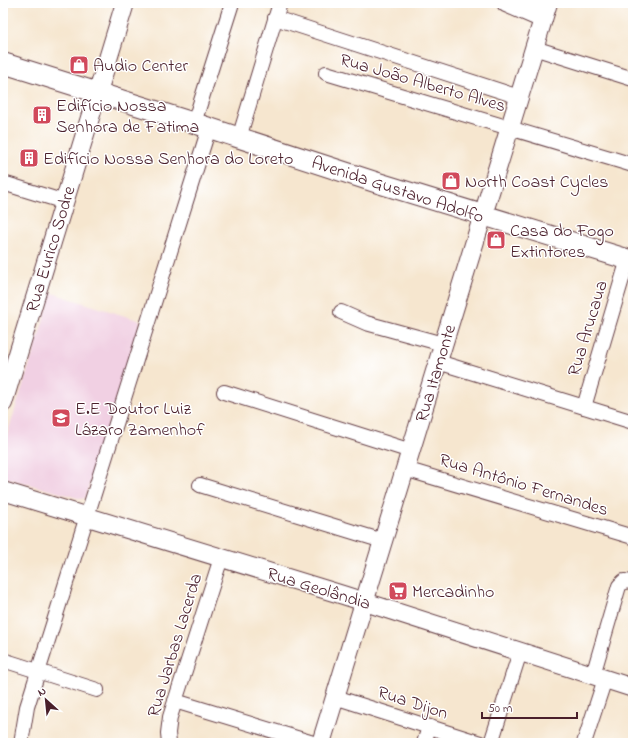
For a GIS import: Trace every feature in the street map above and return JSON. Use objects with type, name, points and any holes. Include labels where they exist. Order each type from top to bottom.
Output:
[{"type":"main road","name":"Avenida Gustavo Adolfo","points":[[3,63],[483,216],[630,260]]},
{"type":"street","name":"Rua Eurico Sodre","points":[[3,403],[125,3]]},
{"type":"street","points":[[21,743],[27,707],[87,517],[202,126],[232,3]]},
{"type":"street","points":[[239,138],[280,3]]},
{"type":"street","points":[[506,3],[545,11]]},
{"type":"street","name":"Rua Itamonte","points":[[321,743],[545,11]]},
{"type":"street","points":[[275,18],[519,97]]},
{"type":"street","points":[[534,48],[633,79]]},
{"type":"street","name":"Rua João Alberto Alves","points":[[326,73],[633,165]]},
{"type":"street","points":[[3,183],[65,202]]},
{"type":"street","name":"Rua Arucaua","points":[[584,407],[630,260]]},
{"type":"street","points":[[341,312],[366,323],[443,344]]},
{"type":"street","points":[[438,362],[633,422]]},
{"type":"street","points":[[224,392],[411,451]]},
{"type":"street","name":"Rua Antônio Fernandes","points":[[405,469],[633,537]]},
{"type":"street","points":[[200,485],[383,542]]},
{"type":"street","name":"Rua Geolândia","points":[[3,491],[364,602],[633,688]]},
{"type":"street","name":"Rua Jarbas Lacerda","points":[[170,743],[168,733],[170,717],[221,558]]},
{"type":"street","points":[[584,743],[619,586],[624,581],[633,582]]},
{"type":"street","points":[[491,743],[520,652]]},
{"type":"street","points":[[3,660],[96,690]]},
{"type":"street","name":"Rua Dijon","points":[[335,697],[480,743]]},
{"type":"street","points":[[175,701],[313,743]]},
{"type":"street","points":[[424,743],[429,727]]},
{"type":"shaded area","name":"E.E Doutor Luiz Lázaro Zamenhof","points":[[52,293],[141,321],[85,498],[81,499],[3,477],[3,448]]},
{"type":"place","name":"Audio Center","points":[[79,65]]},
{"type":"place","name":"Edifício Nossa Senhora de Fatima","points":[[42,115]]},
{"type":"place","name":"Edifício Nossa Senhora do Loreto","points":[[29,158]]},
{"type":"place","name":"North Coast Cycles","points":[[451,181]]},
{"type":"place","name":"Casa do Fogo Extintores","points":[[496,240]]},
{"type":"place","name":"E.E Doutor Luiz Lázaro Zamenhof","points":[[61,418]]},
{"type":"place","name":"Mercadinho","points":[[398,591]]}]
